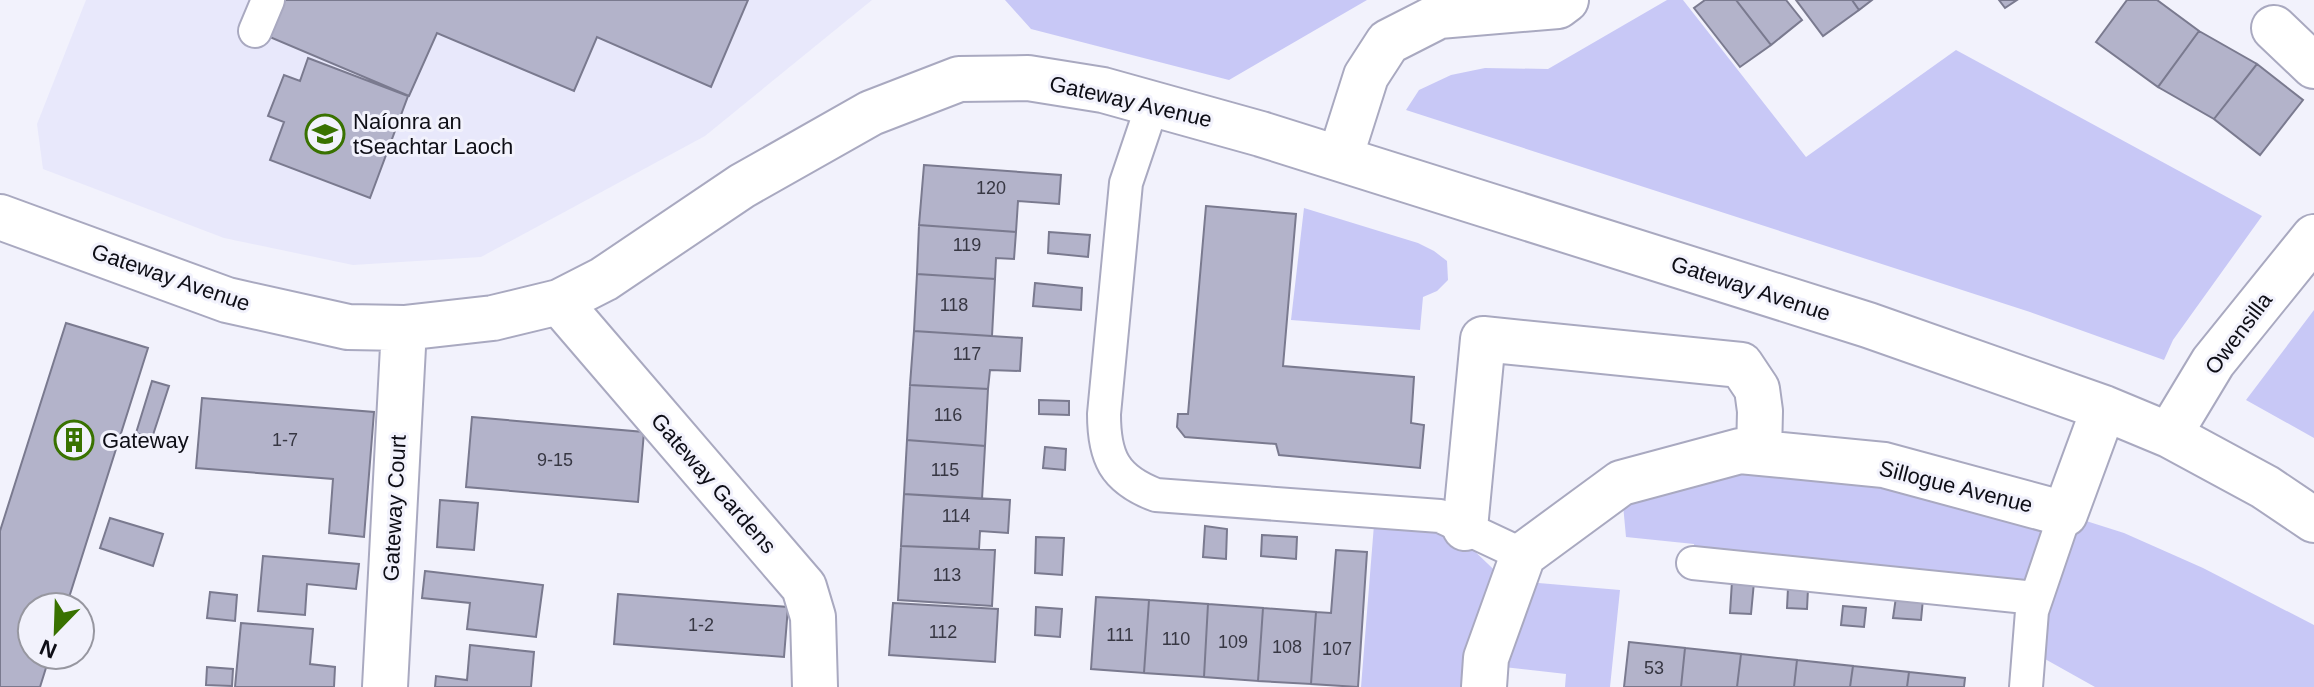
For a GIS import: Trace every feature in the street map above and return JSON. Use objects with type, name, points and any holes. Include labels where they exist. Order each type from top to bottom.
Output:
[{"type":"street","points":[[1340,158],[1366,76],[1388,42],[1439,16],[1558,6],[1566,0]]},
{"type":"street","points":[[2274,28],[2314,66]]},
{"type":"street","name":"Gateway Avenue","points":[[0,217],[227,300],[348,327],[404,328],[493,318],[559,302],[604,279],[742,186],[858,121],[959,79],[1028,78],[1103,90],[1340,158],[1868,325],[2104,408]]},
{"type":"street","name":"Owensilla","points":[[2169,435],[2213,362],[2314,237]]},
{"type":"street","name":"Gateway Gardens","points":[[559,302],[804,587],[813,617],[815,687]]},
{"type":"street","name":"Gateway Court","points":[[385,687],[404,328]]},
{"type":"street","points":[[1465,528],[1483,339],[1741,365],[1757,389],[1759,453]]},
{"type":"street","points":[[2065,514],[2104,408],[2169,435],[2265,487],[2314,520]]},
{"type":"street","name":"Sillogue Avenue","points":[[1523,555],[1621,483],[1740,451],[1884,465],[2065,514]]},
{"type":"street","points":[[1484,687],[1486,658],[1523,555]]},
{"type":"lane","points":[[255,31],[268,0]]},
{"type":"lane","points":[[1153,103],[1126,183],[1104,414],[1104,444],[1116,470],[1136,488],[1156,495],[1440,516],[1523,555]]},
{"type":"lane","points":[[2026,687],[2032,611],[2065,514]]},
{"type":"lane","points":[[1693,563],[2036,598]]},
{"type":"shaded area","points":[[86,0],[872,0],[705,136],[481,257],[353,265],[224,238],[43,169],[37,124]]},
{"type":"shaded area","points":[[1005,0],[1367,0],[1229,80],[1031,29]]},
{"type":"shaded area","points":[[1667,0],[1683,0],[1806,157],[1956,50],[2262,216],[2173,340],[2164,360],[2030,312],[1406,110],[1419,90],[1451,75],[1485,68],[1548,69]]},
{"type":"shaded area","points":[[1304,208],[1418,243],[1447,261],[1448,280],[1437,291],[1423,297],[1420,330],[1291,320]]},
{"type":"shaded area","points":[[2314,310],[2314,438],[2246,400]]},
{"type":"shaded area","points":[[1741,451],[2061,513],[2124,533],[2203,568],[2314,625],[2314,687],[2095,687],[2029,650],[2033,612],[1694,562],[1694,544],[1626,537],[1621,483]]},
{"type":"shaded area","points":[[1375,512],[1439,517],[1512,587],[1514,581],[1620,590],[1610,687],[1565,687],[1566,674],[1486,665],[1484,687],[1361,687]]},
{"type":"building","points":[[279,0],[748,0],[711,87],[597,37],[574,91],[437,33],[409,96],[265,35]]},
{"type":"building","points":[[1705,0],[1736,0],[1771,45],[1740,67],[1694,8]]},
{"type":"building","points":[[1736,0],[1786,0],[1802,20],[1771,45]]},
{"type":"building","points":[[1796,0],[1852,0],[1859,10],[1823,36]]},
{"type":"building","points":[[1852,0],[1872,0],[1859,10]]},
{"type":"building","points":[[1999,0],[2017,0],[2005,8]]},
{"type":"building","points":[[2127,0],[2157,0],[2199,31],[2158,87],[2096,42]]},
{"type":"building","points":[[2199,31],[2257,64],[2214,119],[2158,87]]},
{"type":"building","points":[[308,58],[408,96],[370,198],[270,160],[284,122],[268,116],[284,75],[300,81]]},
{"type":"building","points":[[2257,64],[2303,100],[2260,155],[2214,119]]},
{"type":"building","points":[[924,165],[1061,175],[1059,204],[1018,201],[1016,232],[919,225]]},
{"type":"building","points":[[1206,206],[1296,214],[1283,366],[1414,377],[1411,423],[1424,425],[1420,468],[1279,455],[1276,444],[1185,437],[1177,427],[1178,414],[1188,414]]},
{"type":"building","points":[[919,225],[1016,232],[1014,259],[996,258],[995,279],[917,274]]},
{"type":"building","points":[[1049,232],[1090,235],[1088,257],[1048,253]]},
{"type":"building","points":[[917,274],[995,279],[992,336],[914,331]]},
{"type":"building","points":[[1035,283],[1082,288],[1081,310],[1033,306]]},
{"type":"building","name":"Gateway","points":[[66,323],[148,348],[71,591],[16,591],[16,671],[45,671],[40,687],[0,687],[0,531]]},
{"type":"building","points":[[914,331],[1022,338],[1020,371],[990,370],[988,389],[910,385]]},
{"type":"building","points":[[152,381],[169,386],[152,438],[136,433]]},
{"type":"building","points":[[910,385],[988,389],[985,446],[907,440]]},
{"type":"building","points":[[202,398],[374,412],[364,537],[329,533],[333,479],[196,468]]},
{"type":"building","points":[[1039,400],[1069,401],[1069,415],[1039,414]]},
{"type":"building","points":[[472,417],[644,432],[638,502],[466,487]]},
{"type":"building","points":[[907,440],[985,446],[982,499],[904,494]]},
{"type":"building","points":[[1045,447],[1066,449],[1065,470],[1043,468]]},
{"type":"building","points":[[904,494],[1010,500],[1008,533],[980,531],[979,549],[901,546]]},
{"type":"building","points":[[440,500],[478,503],[474,550],[437,547]]},
{"type":"building","points":[[110,518],[163,534],[153,566],[100,548]]},
{"type":"building","points":[[1205,526],[1227,529],[1226,559],[1203,557]]},
{"type":"building","points":[[1262,535],[1297,537],[1296,559],[1261,556]]},
{"type":"building","points":[[1036,537],[1064,538],[1062,575],[1035,573]]},
{"type":"building","points":[[901,546],[995,550],[992,606],[898,600]]},
{"type":"building","points":[[1336,550],[1367,552],[1358,687],[1311,684],[1316,612],[1331,613]]},
{"type":"building","points":[[263,556],[359,564],[356,589],[307,584],[305,615],[258,611]]},
{"type":"building","points":[[425,571],[543,585],[536,637],[467,629],[470,603],[422,598]]},
{"type":"building","points":[[1732,581],[1754,582],[1751,614],[1730,613]]},
{"type":"building","points":[[1788,588],[1808,589],[1807,609],[1787,608]]},
{"type":"building","points":[[210,592],[237,595],[235,621],[207,618]]},
{"type":"building","points":[[618,594],[788,607],[784,657],[614,644]]},
{"type":"building","points":[[1096,597],[1149,600],[1144,673],[1091,669]]},
{"type":"building","points":[[1896,597],[1923,599],[1921,620],[1893,618]]},
{"type":"building","points":[[1149,600],[1208,604],[1204,677],[1144,673]]},
{"type":"building","points":[[893,603],[998,609],[995,662],[889,655]]},
{"type":"building","points":[[1208,604],[1263,608],[1258,681],[1204,677]]},
{"type":"building","points":[[1843,606],[1866,608],[1864,627],[1841,625]]},
{"type":"building","points":[[1036,607],[1062,609],[1060,637],[1035,635]]},
{"type":"building","points":[[1263,608],[1316,612],[1311,684],[1258,681]]},
{"type":"building","points":[[241,623],[313,629],[310,664],[335,667],[334,687],[235,687]]},
{"type":"building","points":[[1629,642],[1685,648],[1681,687],[1624,687]]},
{"type":"building","points":[[470,645],[534,652],[531,687],[435,687],[436,676],[467,680]]},
{"type":"building","points":[[1685,648],[1741,654],[1737,687],[1681,687]]},
{"type":"building","points":[[1741,654],[1797,660],[1794,687],[1737,687]]},
{"type":"building","points":[[1797,660],[1853,666],[1850,687],[1794,687]]},
{"type":"building","points":[[1853,666],[1909,672],[1907,687],[1850,687]]},
{"type":"building","points":[[207,667],[233,669],[232,686],[206,685]]},
{"type":"building","points":[[1909,672],[1965,678],[1964,687],[1907,687]]},
{"type":"place","name":"Naíonra an tSeachtar Laoch","points":[[325,134]]},
{"type":"place","name":"Gateway","points":[[74,440]]}]
